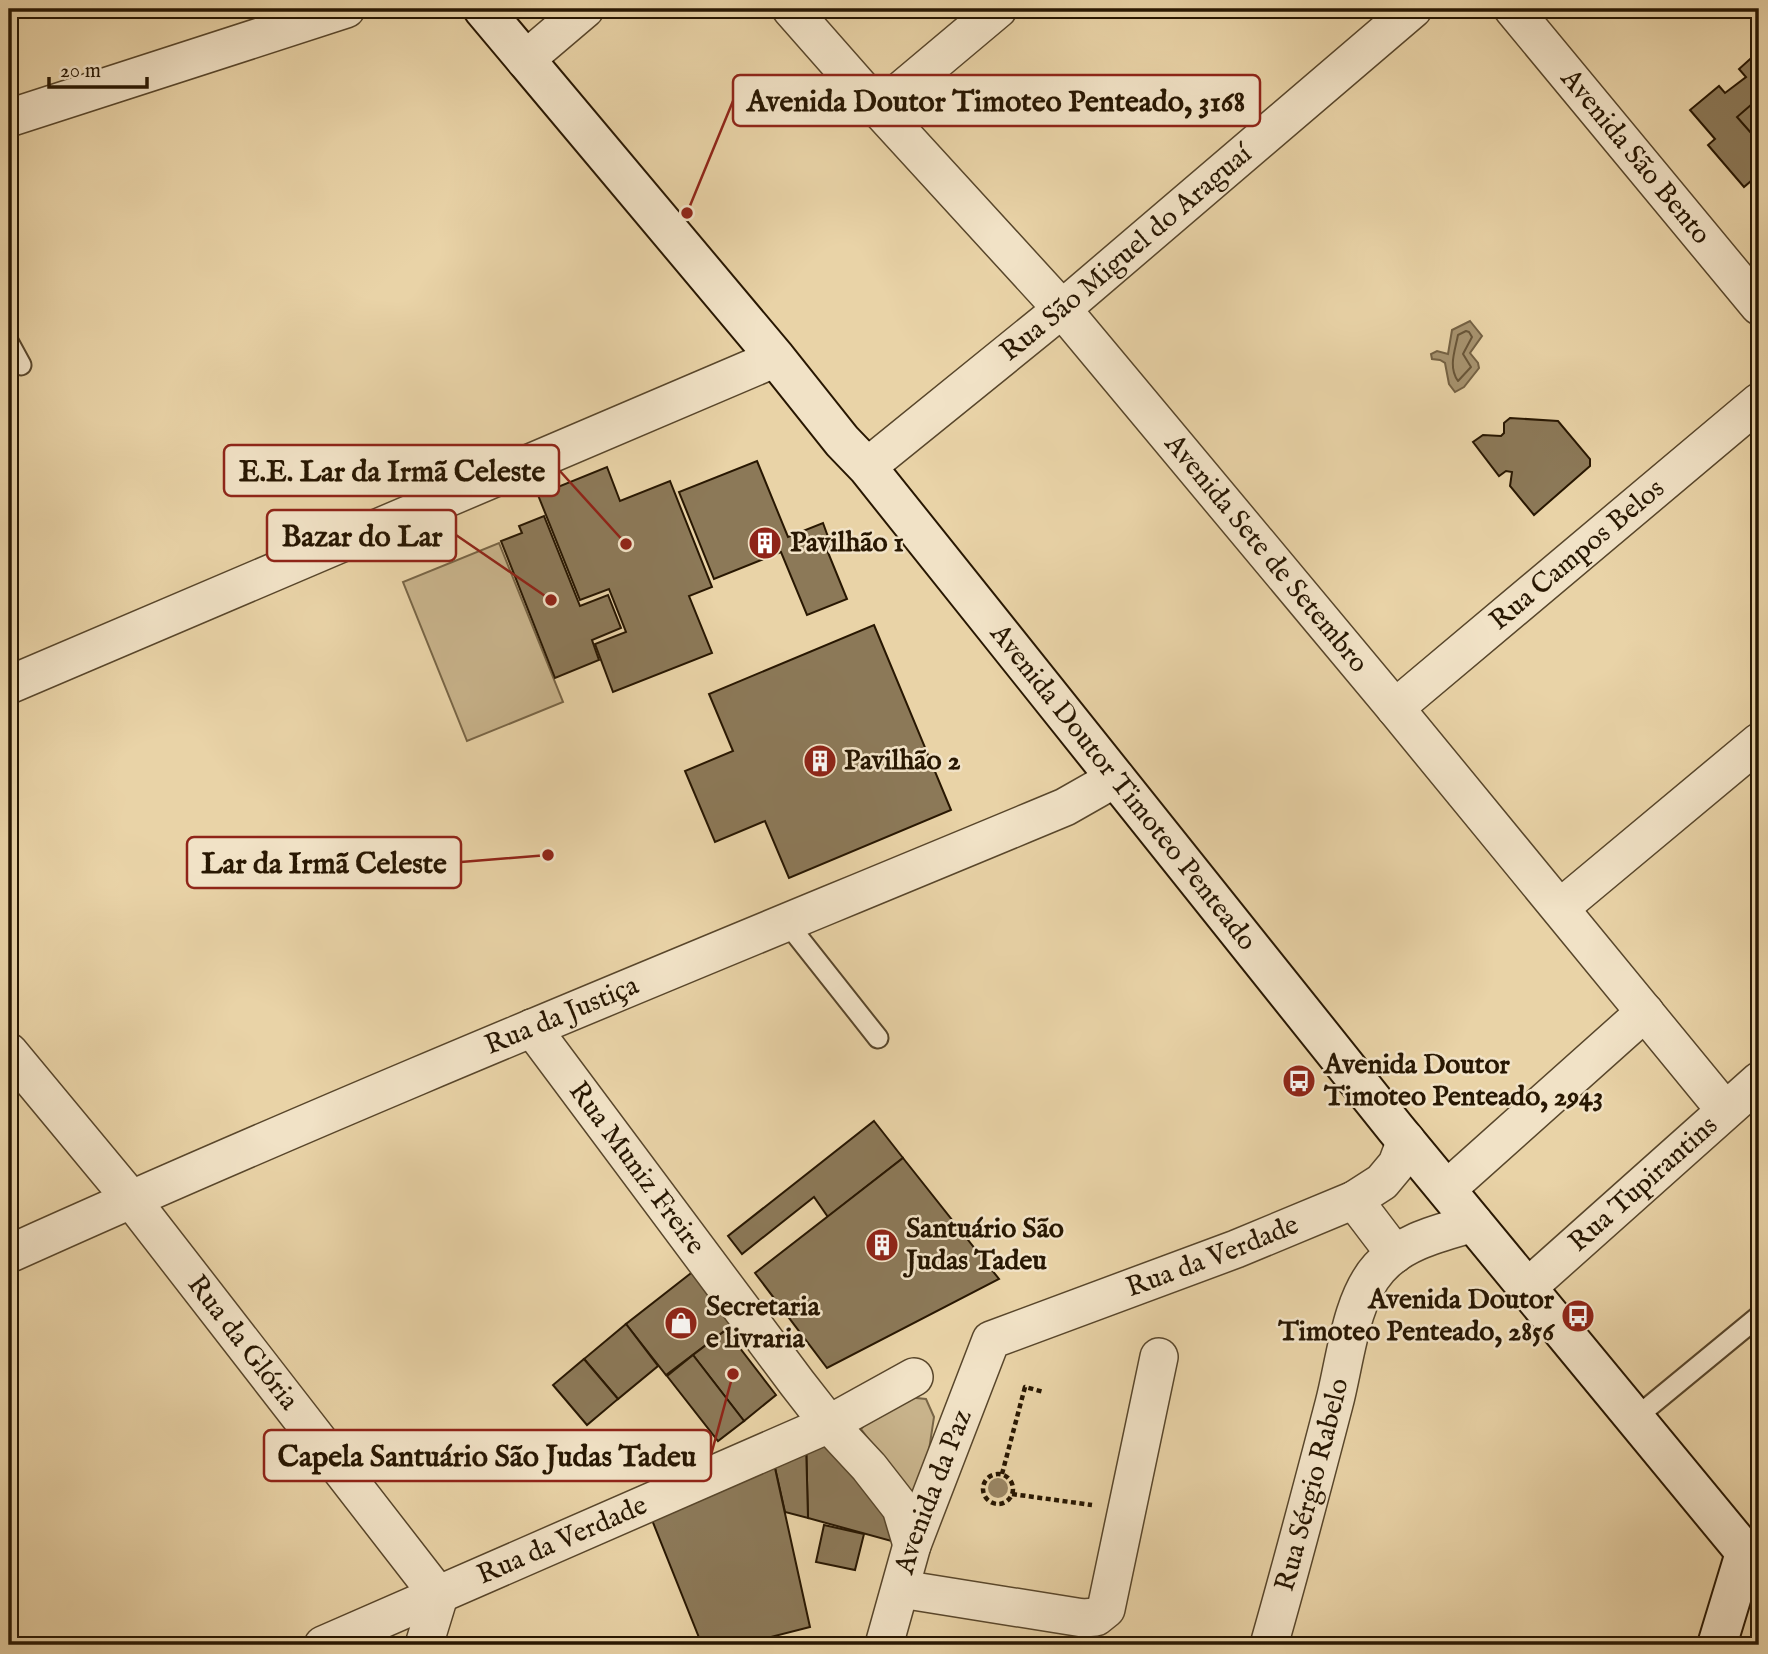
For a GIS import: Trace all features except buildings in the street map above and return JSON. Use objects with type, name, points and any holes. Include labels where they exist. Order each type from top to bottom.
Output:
[{"type":"main road","name":"Avenida Doutor Timoteo Penteado","points":[[483,9],[867,467],[1406,1140],[1752,1561]]},
{"type":"main road","points":[[1717,1645],[1752,1561]]},
{"type":"street","points":[[10,112],[346,9]]},
{"type":"street","points":[[525,60],[585,9]]},
{"type":"street","name":"Avenida Sete de Setembro","points":[[792,9],[879,109],[1062,309],[1395,708],[1725,1110]]},
{"type":"street","points":[[879,109],[998,9]]},
{"type":"street","name":"Rua São Miguel do Araguaí","points":[[867,467],[1062,309],[1413,9]]},
{"type":"street","name":"Avenida São Bento","points":[[1513,9],[1759,306]]},
{"type":"street","points":[[10,683],[776,358]]},
{"type":"street","name":"Rua Campos Belos","points":[[1395,708],[1759,402]]},
{"type":"street","points":[[1560,908],[1759,742]]},
{"type":"street","name":"Rua da Justiça","points":[[9,1254],[532,1028],[1065,807],[1116,778]]},
{"type":"street","points":[[1447,1189],[1645,1012]]},
{"type":"street","name":"Rua Muniz Freire","points":[[532,1028],[829,1424],[869,1467],[901,1508],[912,1545]]},
{"type":"street","name":"Rua da Glória","points":[[9,1052],[131,1199],[439,1596]]},
{"type":"street","name":"Rua Tupirantins","points":[[1527,1288],[1759,1080]]},
{"type":"street","name":"Rua da Verdade","points":[[991,1340],[1236,1249],[1354,1200],[1382,1182],[1397,1164],[1406,1140]]},
{"type":"street","points":[[1354,1200],[1395,1254]]},
{"type":"street","name":"Rua Sérgio Rabelo","points":[[1269,1645],[1335,1402],[1356,1313],[1366,1288],[1379,1268],[1395,1254],[1426,1237],[1474,1223]]},
{"type":"street","name":"Avenida da Paz","points":[[884,1645],[912,1545],[991,1340]]},
{"type":"street","points":[[901,1589],[1069,1616],[1096,1617],[1106,1609],[1159,1357]]},
{"type":"street","name":"Rua da Verdade","points":[[323,1645],[829,1424],[914,1377]]},
{"type":"street","points":[[424,1645],[439,1596]]},
{"type":"lane","points":[[9,343],[21,365]]},
{"type":"lane","points":[[788,923],[878,1038]]},
{"type":"lane","points":[[1634,1419],[1759,1316]]},
{"type":"path","points":[[1002,1474],[1026,1387],[1044,1392]]},
{"type":"path","points":[[1012,1494],[1010,1480],[1002,1474],[988,1477],[983,1485],[984,1495],[991,1503],[1001,1504],[1012,1494],[1128,1509]]},
{"type":"shaded area","points":[[499,543],[563,702],[467,741],[403,582]]},
{"type":"shaded area","points":[[906,1397],[926,1399],[934,1417],[922,1497],[910,1495],[861,1429],[881,1406]]},
{"type":"water","points":[[1470,321],[1482,336],[1470,353],[1479,368],[1464,387],[1455,392],[1449,384],[1445,363],[1432,359],[1431,354],[1437,351],[1448,354],[1452,330]]},
{"type":"place","name":"Avenida Doutor Timoteo Penteado, 3168","points":[[687,213]]},
{"type":"place","name":"Pavilhão 1","points":[[765,543]]},
{"type":"place","name":"E.E. Lar da Irmã Celeste","points":[[626,544]]},
{"type":"place","name":"Bazar do Lar","points":[[551,600]]},
{"type":"place","name":"Pavilhão 2","points":[[820,761]]},
{"type":"place","name":"Lar da Irmã Celeste","points":[[548,855]]},
{"type":"place","name":"Avenida Doutor Timoteo Penteado, 2943","points":[[1299,1081]]},
{"type":"place","name":"Santuário São Judas Tadeu","points":[[882,1245]]},
{"type":"place","name":"Avenida Doutor Timoteo Penteado, 2856","points":[[1578,1316]]},
{"type":"place","name":"Secretaria e livraria","points":[[681,1323]]},
{"type":"place","name":"Capela Santuário São Judas Tadeu","points":[[733,1374]]}]
